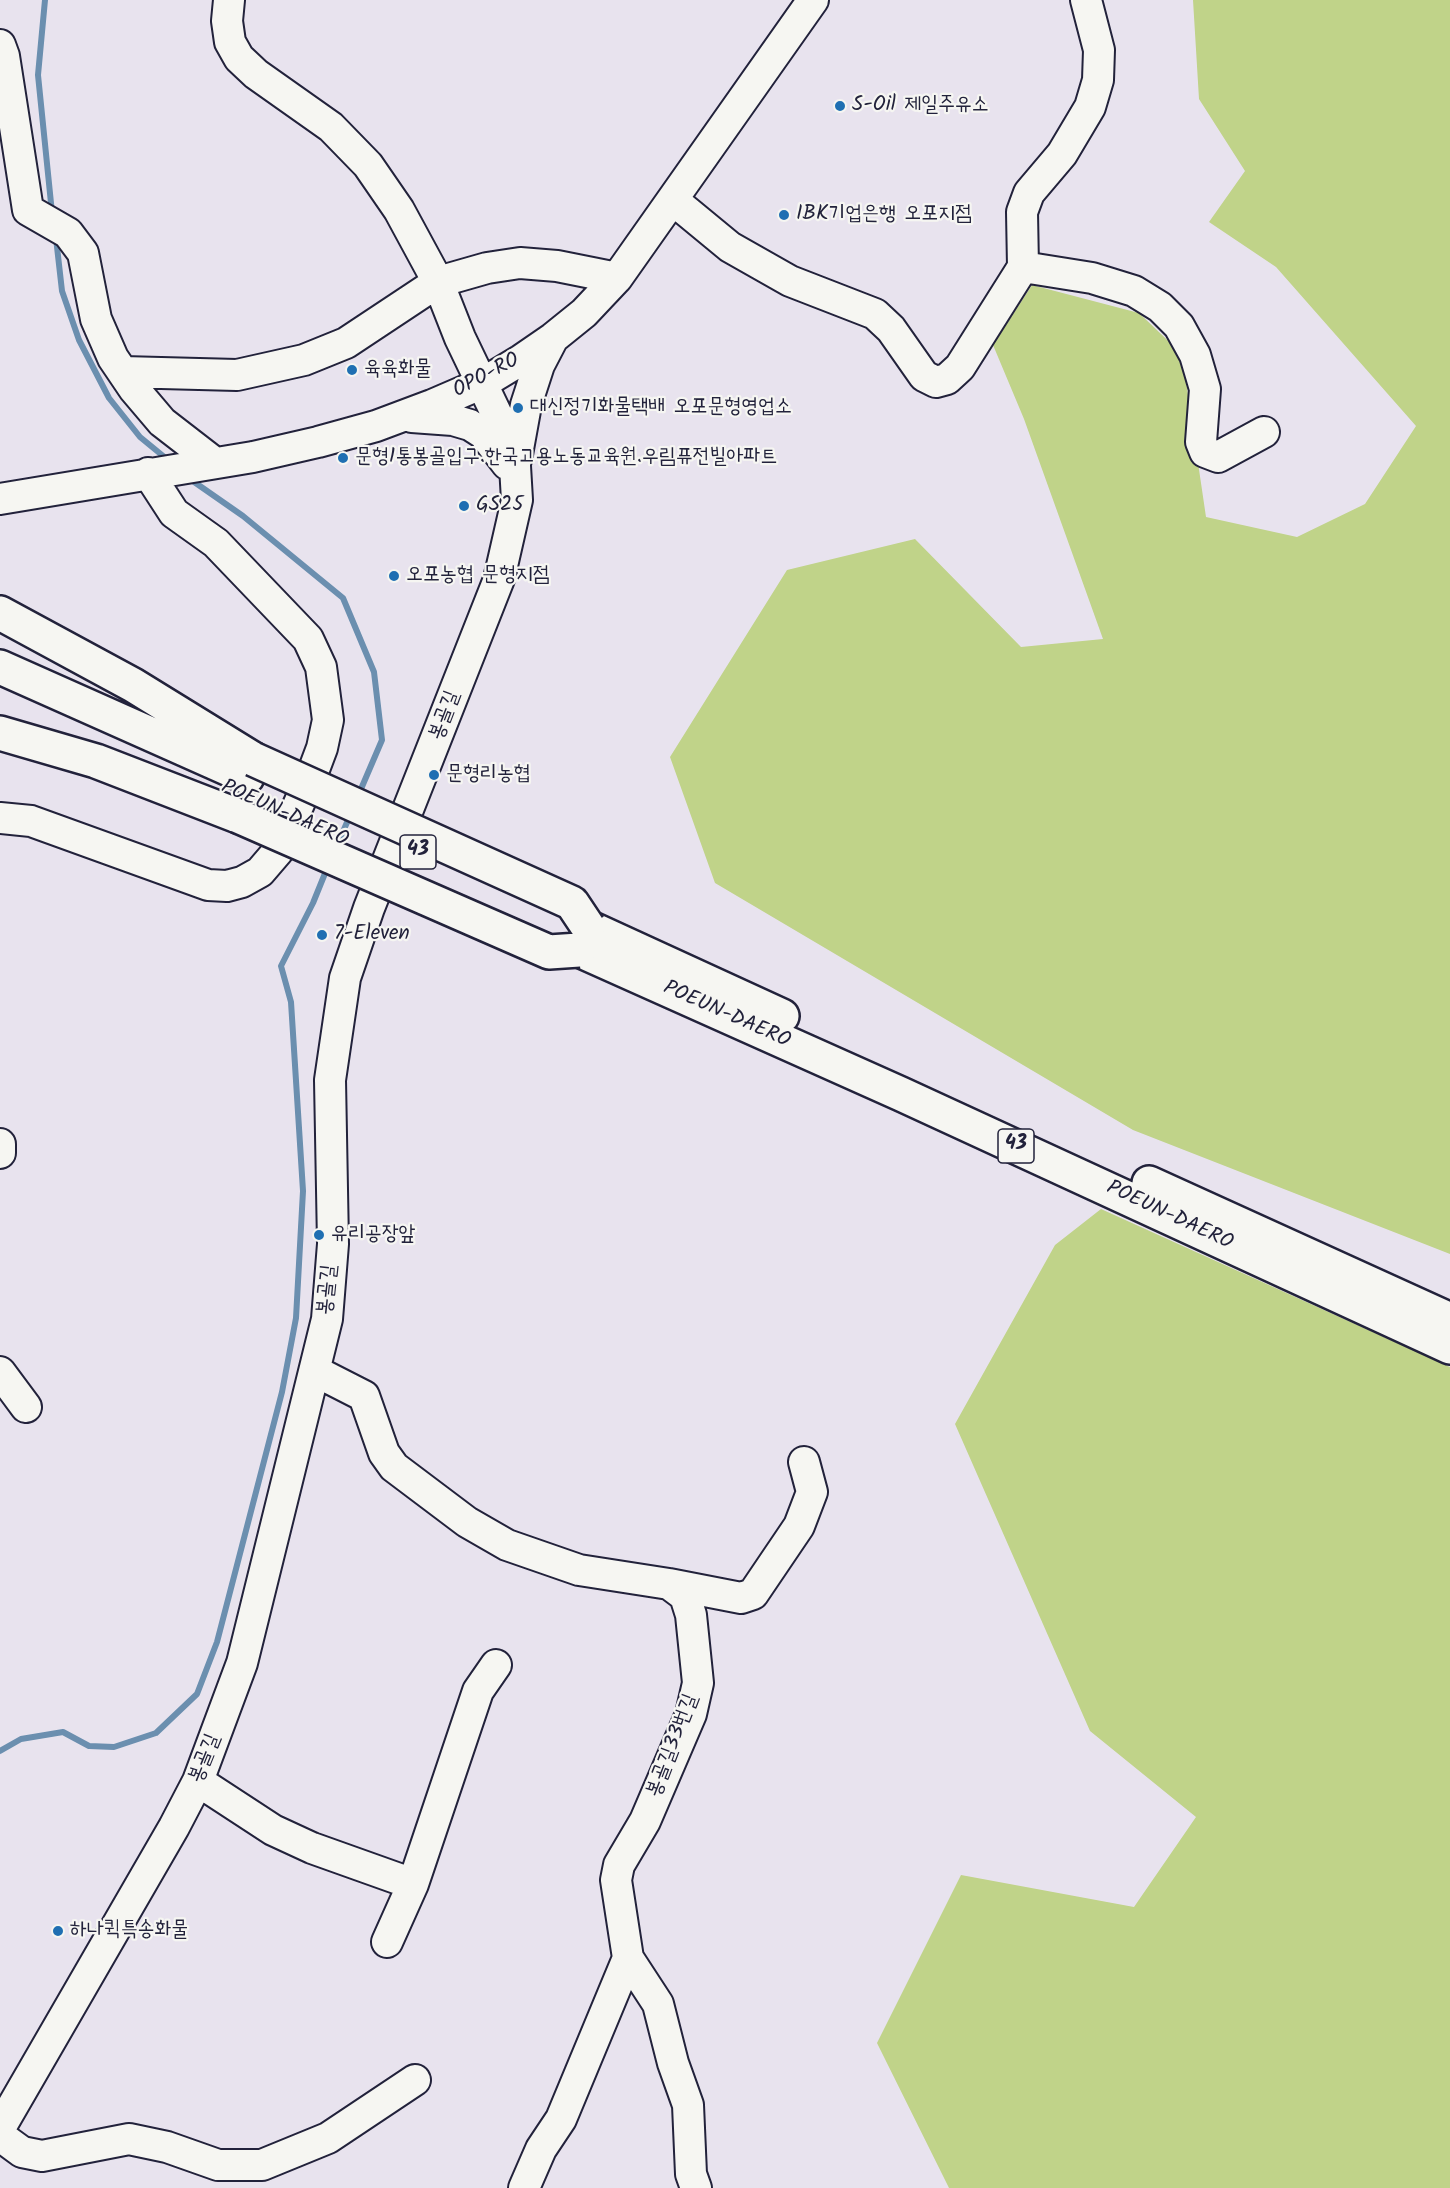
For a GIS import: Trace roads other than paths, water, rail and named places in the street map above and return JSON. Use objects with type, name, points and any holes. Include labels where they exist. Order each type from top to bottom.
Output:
[{"type":"highway","points":[[0,613],[133,685],[245,787],[549,952],[584,939],[572,903],[245,787],[96,761],[0,733]]},
{"type":"highway","name":"POEUN-DAERO","points":[[0,667],[245,787]]},
{"type":"highway","name":"POEUN-DAERO","points":[[0,691],[245,787]]},
{"type":"highway","name":"POEUN-DAERO","points":[[584,939],[1450,1320]]},
{"type":"highway","name":"POEUN-DAERO","points":[[584,939],[901,1094],[1450,1347]]},
{"type":"street","name":"봉골길","points":[[0,2128],[174,1827],[198,1781],[242,1663],[327,1319],[331,1280],[330,1080],[345,978],[369,908],[499,579],[513,525],[516,476],[508,438],[460,338],[438,282],[399,210],[369,165],[331,127],[256,74],[239,58],[230,42],[227,21],[229,0]]},
{"type":"street","name":"OPO-RO","points":[[0,499],[318,442],[402,417],[483,383],[553,338],[584,313],[617,278],[813,0]]},
{"type":"street","points":[[673,200],[730,246],[790,281],[875,314],[891,329],[924,376],[936,382],[947,379],[960,367],[1023,267],[1022,212],[1029,194],[1062,154],[1090,107],[1098,80],[1099,50],[1086,0]]},
{"type":"street","points":[[0,45],[4,56],[28,210],[68,233],[83,253],[96,319],[113,358],[162,422],[204,464]]},
{"type":"street","points":[[123,372],[237,375],[304,360],[346,343],[438,282],[487,268],[520,263],[557,266],[617,278]]},
{"type":"street","points":[[1023,267],[1092,278],[1134,291],[1160,307],[1179,326],[1195,355],[1205,389],[1201,442],[1204,452],[1218,457],[1264,432]]},
{"type":"street","points":[[516,476],[526,405],[539,365],[553,338]]},
{"type":"street","points":[[402,417],[453,420],[470,424],[484,434],[516,476]]},
{"type":"street","points":[[0,818],[31,821],[208,885],[227,886],[242,882],[260,872],[278,851],[322,748],[327,720],[321,667],[308,639],[216,543],[174,513],[154,472]]},
{"type":"street","points":[[0,1144],[0,1153]]},
{"type":"street","points":[[315,1371],[364,1396],[371,1410],[384,1453],[394,1467],[477,1527],[507,1545],[579,1570],[741,1598],[753,1594],[799,1526],[812,1492],[804,1462]]},
{"type":"street","points":[[0,1372],[26,1407]]},
{"type":"street","name":"봉골길33번길","points":[[669,1584],[685,1596],[691,1615],[698,1683],[691,1714],[645,1821],[618,1865],[616,1880],[628,1958],[658,2004],[673,2063],[688,2105],[691,2174],[696,2188]]},
{"type":"street","points":[[387,1942],[413,1884],[478,1691],[496,1665]]},
{"type":"street","points":[[198,1781],[273,1830],[312,1848],[413,1884]]},
{"type":"street","points":[[524,2188],[541,2149],[561,2120],[628,1958]]},
{"type":"street","points":[[0,2136],[22,2152],[42,2156],[129,2139],[166,2147],[218,2164],[262,2165],[328,2138],[415,2080]]},
{"type":"waterway","points":[[45,0],[38,75],[52,213]]},
{"type":"waterway","points":[[56,238],[62,291],[79,340],[109,398],[140,437],[168,460]]},
{"type":"waterway","points":[[187,477],[243,516],[343,598],[374,672],[382,740],[358,796]]},
{"type":"waterway","points":[[336,848],[351,813]]},
{"type":"waterway","points":[[0,1751],[21,1739],[63,1732],[89,1746],[114,1747],[156,1733],[197,1694],[217,1642],[282,1392],[296,1318],[303,1191],[291,1002],[281,966],[313,903],[328,866]]},
{"type":"place","name":"S-Oil 제일주유소","points":[[840,106]]},
{"type":"place","name":"IBK기업은행 오포지점","points":[[784,215]]},
{"type":"place","name":"육육화물","points":[[352,370]]},
{"type":"place","name":"대신정기화물택배 오포문형영업소","points":[[518,408]]},
{"type":"place","name":"문형1통봉골입구.한국고용노동교육원.우림퓨전빌아파트","points":[[343,458]]},
{"type":"place","name":"GS25","points":[[464,506]]},
{"type":"place","name":"오포농협 문형지점","points":[[394,576]]},
{"type":"place","name":"문형리농협","points":[[434,775]]},
{"type":"place","name":"7-Eleven","points":[[322,935]]},
{"type":"place","name":"유리공장앞","points":[[319,1235]]},
{"type":"place","name":"하나퀵특송화물","points":[[58,1931]]}]
